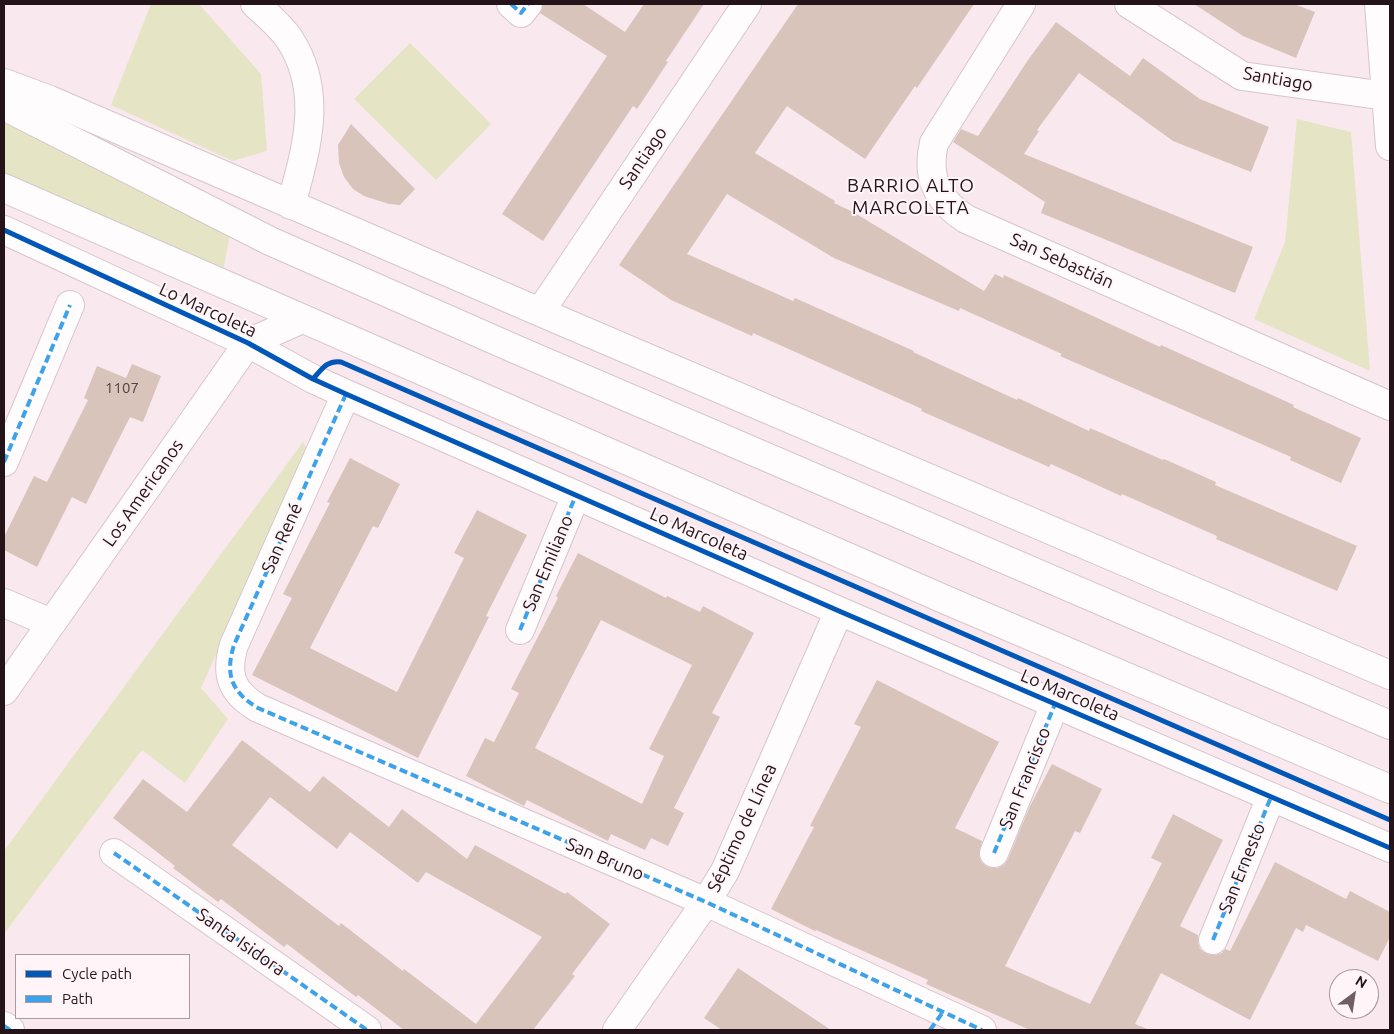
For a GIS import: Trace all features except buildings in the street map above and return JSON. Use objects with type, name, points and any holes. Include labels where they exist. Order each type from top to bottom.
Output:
[{"type":"street","points":[[255,4],[289,39],[298,54],[307,86],[309,104],[307,144],[291,205]]},
{"type":"street","name":"Santiago","points":[[540,312],[747,4]]},
{"type":"street","name":"San Sebastián","points":[[1020,4],[934,143],[931,156],[931,170],[934,183],[941,198],[952,210],[966,219],[1390,406]]},
{"type":"street","name":"Santiago","points":[[1130,4],[1242,76],[1386,96]]},
{"type":"street","points":[[1379,4],[1390,146]]},
{"type":"street","points":[[4,83],[50,100],[540,312],[1390,675]]},
{"type":"street","points":[[4,106],[279,245],[524,353],[1390,725]]},
{"type":"street","name":"Lo Marcoleta","points":[[4,188],[946,600],[1390,788]]},
{"type":"street","name":"Lo Marcoleta","points":[[4,230],[248,343],[313,379],[346,394],[839,611],[1390,848]]},
{"type":"street","points":[[4,462],[70,305]]},
{"type":"street","points":[[248,343],[302,319]]},
{"type":"street","name":"Los Americanos","points":[[4,691],[248,343]]},
{"type":"street","name":"San René","points":[[233,684],[230,658],[234,645],[346,394]]},
{"type":"street","name":"San Emiliano","points":[[520,630],[576,496]]},
{"type":"street","points":[[4,603],[51,623]]},
{"type":"street","name":"Séptimo de Línea","points":[[617,1030],[706,902],[728,863],[839,611]]},
{"type":"street","name":"San Bruno","points":[[233,684],[239,694],[258,708],[706,902],[936,1021],[982,1030]]},
{"type":"street","name":"San Francisco","points":[[994,853],[1055,704]]},
{"type":"street","name":"San Ernesto","points":[[1213,940],[1271,797]]},
{"type":"street","name":"Santa Isidora","points":[[114,854],[367,1030]]},
{"type":"street","points":[[4,1026],[10,1030]]},
{"type":"green space","points":[[151,4],[199,4],[261,74],[267,151],[233,161],[111,105]]},
{"type":"green space","points":[[410,43],[491,124],[436,180],[354,99]]},
{"type":"green space","points":[[1297,119],[1351,132],[1370,371],[1254,319],[1285,242]]},
{"type":"green space","points":[[4,121],[232,223],[223,272],[4,177]]},
{"type":"green space","points":[[303,442],[308,450],[201,688],[228,719],[185,783],[142,750],[4,934],[4,851]]},
{"type":"marked path","points":[[511,4],[521,13],[528,4]]},
{"type":"marked path","points":[[4,462],[70,305]]},
{"type":"marked path","points":[[346,394],[234,645],[230,665],[236,689],[258,708],[706,902],[982,1030]]},
{"type":"marked path","points":[[520,630],[576,495]]},
{"type":"marked path","points":[[994,853],[1055,704]]},
{"type":"marked path","points":[[1213,940],[1271,797]]},
{"type":"marked path","points":[[114,853],[367,1030]]},
{"type":"marked path","points":[[930,1030],[943,1012]]},
{"type":"marked path","points":[[4,1026],[10,1030]]},
{"type":"cycle path","points":[[4,230],[248,343],[313,379],[346,394],[839,611],[1390,848]]},
{"type":"cycle path","points":[[313,379],[328,364],[341,362],[1390,820]]},
{"type":"district","name":"BARRIO ALTO MARCOLETA","points":[[911,197]]}]
